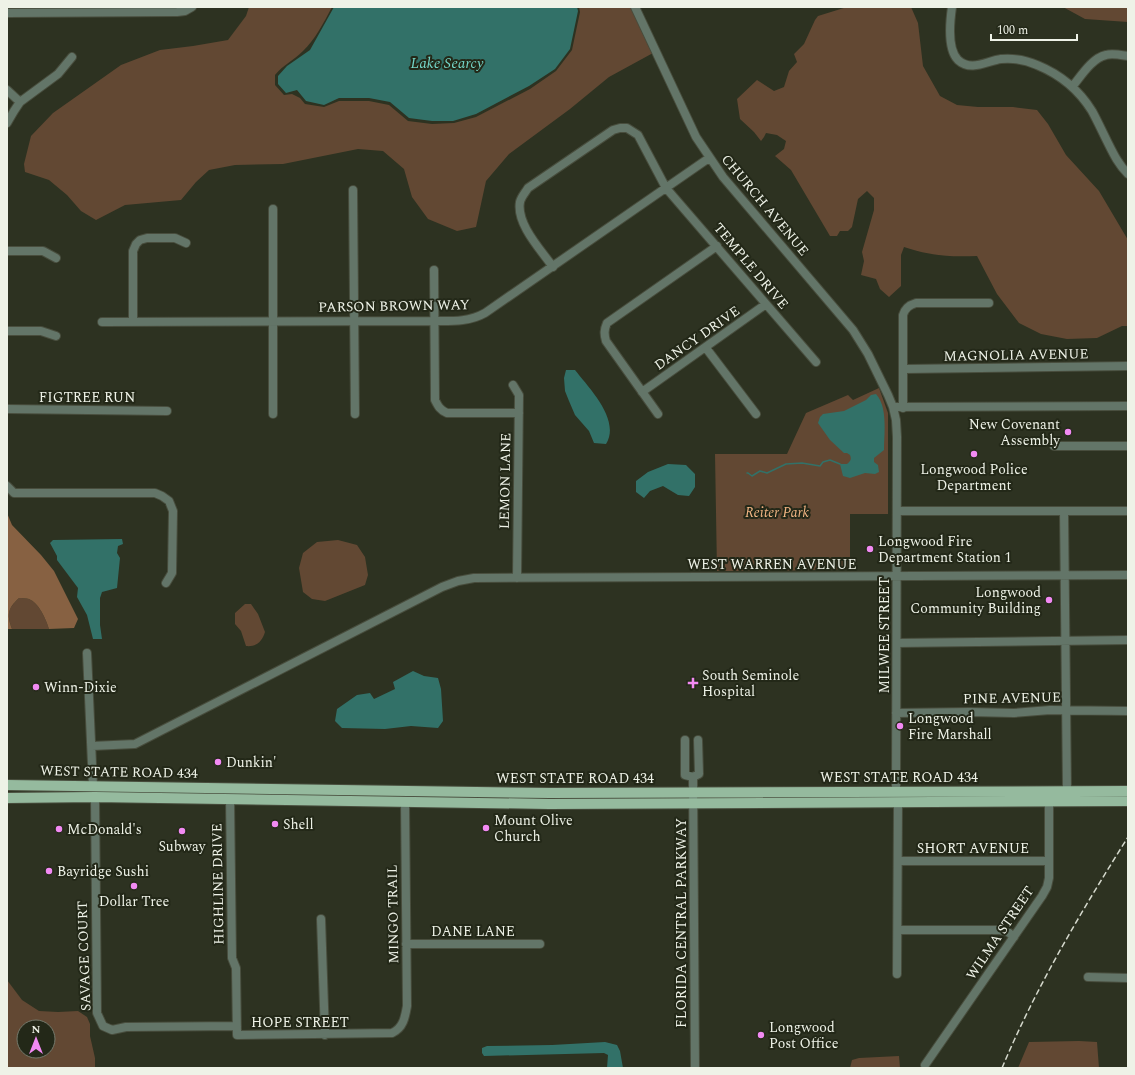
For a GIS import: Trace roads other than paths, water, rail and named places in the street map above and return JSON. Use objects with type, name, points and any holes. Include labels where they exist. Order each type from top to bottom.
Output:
[{"type":"main road","name":"WEST STATE ROAD 434","points":[[7,785],[542,793],[1128,791]]},
{"type":"main road","points":[[77,797],[86,792],[92,786]]},
{"type":"main road","points":[[95,797],[110,786]]},
{"type":"main road","points":[[385,801],[404,791]]},
{"type":"main road","points":[[405,802],[409,797],[420,791]]},
{"type":"main road","points":[[898,802],[917,791]]},
{"type":"main road","points":[[880,802],[890,798],[896,792]]},
{"type":"main road","name":"WEST STATE ROAD 434","points":[[7,798],[95,797],[549,804],[1128,801]]},
{"type":"street","points":[[7,13],[25,10],[177,12],[186,11],[192,7]]},
{"type":"street","name":"CHURCH AVENUE","points":[[635,7],[696,138],[723,177],[853,330],[868,354],[893,407]]},
{"type":"street","points":[[952,7],[950,22],[951,41],[956,58],[962,64],[972,66],[1001,59],[1014,59],[1028,61],[1056,74],[1072,87],[1091,110],[1118,163],[1128,174]]},
{"type":"street","points":[[1072,87],[1093,62],[1106,54],[1128,56]]},
{"type":"street","points":[[7,123],[20,102],[58,74],[72,57]]},
{"type":"street","points":[[7,90],[20,102]]},
{"type":"street","name":"TEMPLE DRIVE","points":[[553,266],[524,225],[521,218],[520,202],[528,188],[613,130],[627,128],[638,135],[666,188],[816,362]]},
{"type":"street","name":"PARSON BROWN WAY","points":[[102,322],[463,321],[478,317],[709,158]]},
{"type":"street","points":[[353,190],[355,414]]},
{"type":"street","points":[[273,209],[273,414]]},
{"type":"street","points":[[133,322],[133,251],[136,244],[140,240],[147,238],[176,238],[186,243]]},
{"type":"street","points":[[658,414],[606,340],[604,329],[608,323],[717,246]]},
{"type":"street","points":[[7,251],[43,251],[56,258]]},
{"type":"street","points":[[434,270],[435,400],[441,411],[447,413],[519,413]]},
{"type":"street","points":[[903,408],[903,315],[908,306],[916,303],[989,303]]},
{"type":"street","name":"DANCY DRIVE","points":[[642,392],[766,304]]},
{"type":"street","points":[[7,331],[41,331],[56,336]]},
{"type":"street","points":[[706,348],[756,414]]},
{"type":"street","name":"MAGNOLIA AVENUE","points":[[904,369],[1128,366]]},
{"type":"street","name":"LEMON LANE","points":[[513,385],[519,395],[517,578]]},
{"type":"street","points":[[893,407],[1128,406]]},
{"type":"street","name":"MILWEE STREET","points":[[893,407],[896,420],[897,437],[896,792]]},
{"type":"street","name":"FIGTREE RUN","points":[[7,409],[167,411]]},
{"type":"street","points":[[1054,446],[1128,446]]},
{"type":"street","points":[[7,486],[14,493],[155,493],[162,496],[169,501],[173,511],[172,573],[166,583]]},
{"type":"street","points":[[897,511],[1128,511]]},
{"type":"street","points":[[1064,511],[1067,791]]},
{"type":"street","name":"WEST WARREN AVENUE","points":[[92,746],[135,744],[442,587],[458,581],[474,578],[1128,575]]},
{"type":"street","points":[[897,643],[1128,640]]},
{"type":"street","points":[[87,652],[92,746],[92,786]]},
{"type":"street","name":"PINE AVENUE","points":[[896,713],[1009,713],[1066,711],[1128,712]]},
{"type":"street","name":"FLORIDA CENTRAL PARKWAY","points":[[685,740],[686,774],[693,778]]},
{"type":"street","name":"FLORIDA CENTRAL PARKWAY","points":[[693,778],[698,774],[698,740]]},
{"type":"street","name":"FLORIDA CENTRAL PARKWAY","points":[[693,778],[695,1068]]},
{"type":"street","name":"SAVAGE COURT","points":[[95,797],[97,1013],[103,1026],[112,1030],[126,1027],[237,1026]]},
{"type":"street","name":"HIGHLINE DRIVE","points":[[230,799],[232,958],[236,968]]},
{"type":"street","name":"MINGO TRAIL","points":[[402,1025],[407,1006],[405,802]]},
{"type":"street","points":[[897,974],[898,802]]},
{"type":"street","name":"WILMA STREET","points":[[926,1065],[1047,887],[1049,878],[1049,802]]},
{"type":"street","name":"SHORT AVENUE","points":[[898,861],[1049,861]]},
{"type":"street","points":[[321,919],[325,1035]]},
{"type":"street","points":[[898,930],[1000,930],[1008,932],[1014,937]]},
{"type":"street","name":"DANE LANE","points":[[406,944],[540,944]]},
{"type":"street","name":"HOPE STREET","points":[[236,968],[238,1035],[392,1033],[399,1030],[402,1025]]},
{"type":"street","points":[[1088,978],[1128,978]]},
{"type":"water","name":"Lake Searcy","points":[[334,7],[577,7],[578,11],[570,49],[555,69],[529,86],[476,114],[453,121],[432,121],[409,118],[390,102],[369,98],[339,98],[324,105],[306,101],[297,90],[286,93],[278,84],[278,76],[287,66],[310,50]]},
{"type":"water","points":[[566,370],[575,370],[601,405],[609,425],[610,435],[606,444],[594,443],[589,431],[575,415],[565,391],[564,378]]},
{"type":"water","points":[[876,394],[880,399],[884,413],[884,450],[874,458],[874,462],[878,465],[879,472],[875,474],[865,473],[850,478],[843,476],[840,464],[847,464],[851,459],[850,455],[844,453],[830,440],[818,423],[820,417],[823,414],[844,411],[866,400],[871,395]]},
{"type":"water","points":[[668,464],[686,465],[695,474],[695,487],[689,496],[678,495],[663,486],[650,491],[644,498],[636,492],[636,481],[648,472]]},
{"type":"water","points":[[122,539],[123,544],[118,546],[117,553],[120,558],[117,588],[102,592],[100,598],[100,625],[102,639],[93,639],[87,615],[77,597],[78,588],[57,560],[57,556],[50,543],[53,540]]},
{"type":"water","points":[[413,671],[424,676],[438,678],[441,689],[443,721],[438,728],[411,726],[385,729],[342,728],[335,721],[337,709],[357,695],[370,693],[374,699],[395,689],[393,682]]},
{"type":"water","points":[[605,1042],[617,1045],[620,1051],[623,1068],[607,1068],[608,1055],[604,1053],[484,1056],[482,1053],[482,1048],[487,1046],[552,1045]]},
{"type":"waterway","points":[[747,473],[752,476],[760,471],[767,473],[786,464],[802,463],[820,466],[823,462],[830,460],[840,464]]},
{"type":"railway","points":[[1002,1068],[1044,979],[1093,893],[1128,837]]},
{"type":"place","name":"New Covenant Assembly","points":[[1068,432]]},
{"type":"place","name":"Longwood Police Department","points":[[974,454]]},
{"type":"place","name":"Longwood Fire Department Station 1","points":[[870,549]]},
{"type":"place","name":"Longwood Community Building","points":[[1049,600]]},
{"type":"place","name":"South Seminole Hospital","points":[[693,683]]},
{"type":"place","name":"Winn-Dixie","points":[[36,687]]},
{"type":"place","name":"Longwood Fire Marshall","points":[[900,726]]},
{"type":"place","name":"Dunkin'","points":[[218,762]]},
{"type":"place","name":"Shell","points":[[275,824]]},
{"type":"place","name":"Mount Olive Church","points":[[486,828]]},
{"type":"place","name":"McDonald's","points":[[59,829]]},
{"type":"place","name":"Subway","points":[[182,831]]},
{"type":"place","name":"Bayridge Sushi","points":[[49,871]]},
{"type":"place","name":"Dollar Tree","points":[[134,886]]},
{"type":"place","name":"Longwood Post Office","points":[[761,1035]]},
{"type":"park label","name":"Reiter Park","points":[[777,512]]}]
